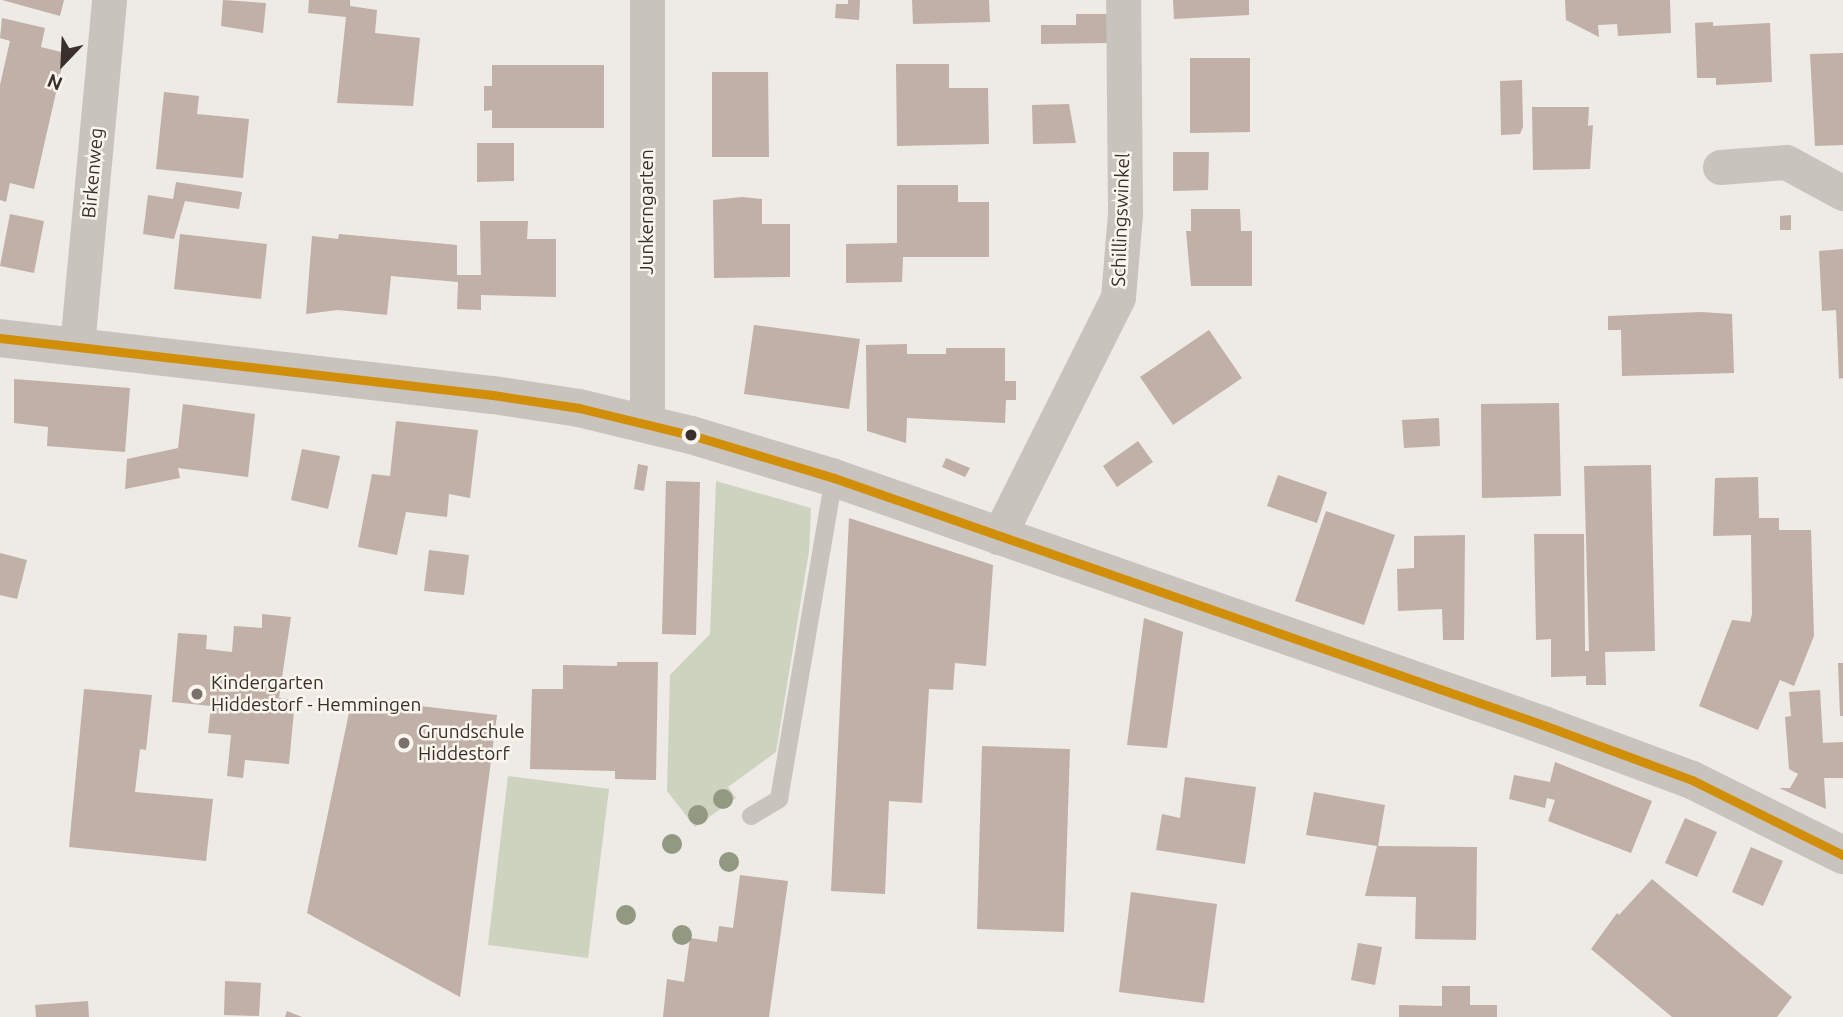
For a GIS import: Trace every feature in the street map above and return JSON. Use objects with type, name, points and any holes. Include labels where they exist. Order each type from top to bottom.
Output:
[{"type":"street","name":"Birkenweg","points":[[77,346],[109,0]]},
{"type":"street","name":"Junkerngarten","points":[[647,0],[647,424]]},
{"type":"street","name":"Schillingswinkel","points":[[998,537],[1118,297],[1125,213],[1122,0]]},
{"type":"street","points":[[1720,167],[1786,162],[1843,193]]},
{"type":"street","points":[[0,338],[493,395],[647,424],[834,478],[1692,780],[1843,855]]},
{"type":"lane","points":[[751,816],[779,799],[834,478]]},
{"type":"green space","points":[[716,481],[811,508],[809,551],[776,752],[728,787],[736,798],[695,827],[667,791],[670,675],[710,634]]},
{"type":"green space","points":[[508,776],[609,789],[588,958],[488,945]]},
{"type":"building","points":[[2,0],[64,0],[60,16]]},
{"type":"building","points":[[223,0],[266,3],[263,33],[221,26]]},
{"type":"building","points":[[309,0],[350,0],[350,6],[377,10],[375,33],[420,38],[413,106],[337,103],[346,17],[308,13]]},
{"type":"building","points":[[848,0],[860,0],[859,20],[835,18],[836,4],[848,4]]},
{"type":"building","points":[[912,0],[989,0],[990,22],[913,24]]},
{"type":"building","points":[[1173,0],[1249,0],[1249,15],[1174,19]]},
{"type":"building","points":[[1565,0],[1670,0],[1671,33],[1618,36],[1617,24],[1598,25],[1599,37],[1566,20]]},
{"type":"building","points":[[1076,14],[1107,14],[1107,43],[1041,44],[1041,25],[1076,25]]},
{"type":"building","points":[[2,18],[45,28],[41,47],[65,53],[34,189],[10,183],[6,202],[0,200],[0,85],[10,41],[0,38]]},
{"type":"building","points":[[1713,22],[1713,26],[1770,23],[1772,82],[1716,85],[1716,78],[1697,78],[1695,23]]},
{"type":"building","points":[[1843,53],[1843,145],[1815,146],[1810,54]]},
{"type":"building","points":[[1190,58],[1250,58],[1250,132],[1190,133]]},
{"type":"building","points":[[896,64],[949,64],[949,88],[988,88],[989,144],[897,146]]},
{"type":"building","points":[[492,65],[604,65],[604,128],[492,128],[492,110],[484,111],[484,86],[492,86]]},
{"type":"building","points":[[712,72],[768,72],[769,157],[712,157]]},
{"type":"building","points":[[1522,80],[1523,127],[1520,134],[1501,135],[1500,81]]},
{"type":"building","points":[[164,92],[199,96],[197,114],[249,119],[243,178],[156,169]]},
{"type":"building","points":[[1069,104],[1076,143],[1033,144],[1032,105]]},
{"type":"building","points":[[1532,107],[1589,107],[1588,126],[1593,125],[1590,169],[1533,170]]},
{"type":"building","points":[[477,143],[514,143],[514,181],[477,182]]},
{"type":"building","points":[[1173,152],[1209,152],[1208,190],[1173,191]]},
{"type":"building","points":[[176,182],[242,192],[239,209],[185,201],[174,239],[143,234],[148,195],[173,199]]},
{"type":"building","points":[[897,185],[958,185],[958,202],[989,202],[989,257],[903,257],[902,282],[846,283],[846,244],[897,243]]},
{"type":"building","points":[[742,197],[762,199],[762,224],[790,224],[790,277],[714,278],[713,200]]},
{"type":"building","points":[[1191,209],[1240,209],[1241,231],[1252,231],[1252,286],[1191,286],[1186,231],[1191,231]]},
{"type":"building","points":[[10,214],[44,221],[34,273],[0,266]]},
{"type":"building","points":[[1791,215],[1791,230],[1780,230],[1780,216]]},
{"type":"building","points":[[480,221],[528,221],[527,239],[556,239],[556,297],[481,295],[481,310],[457,309],[458,282],[391,276],[387,315],[338,310],[306,314],[312,236],[338,239],[339,234],[457,245],[457,275],[481,275]]},
{"type":"building","points":[[180,234],[267,244],[261,299],[174,289]]},
{"type":"building","points":[[1843,249],[1843,378],[1839,379],[1836,310],[1822,311],[1819,251]]},
{"type":"building","points":[[1701,312],[1732,314],[1734,373],[1622,376],[1621,330],[1608,330],[1608,316]]},
{"type":"building","points":[[754,325],[860,339],[849,409],[744,394]]},
{"type":"building","points":[[1209,330],[1242,378],[1173,425],[1140,377]]},
{"type":"building","points":[[907,344],[907,354],[946,354],[946,348],[1005,348],[1005,381],[1016,381],[1016,400],[1006,400],[1005,423],[907,418],[906,443],[867,431],[866,345]]},
{"type":"building","points":[[14,379],[130,388],[125,452],[47,446],[48,427],[14,423]]},
{"type":"building","points":[[1559,403],[1561,496],[1482,498],[1481,404]]},
{"type":"building","points":[[183,404],[255,414],[248,477],[178,468],[180,478],[125,489],[127,459],[178,448]]},
{"type":"building","points":[[1439,418],[1440,446],[1404,448],[1402,420]]},
{"type":"building","points":[[396,421],[478,430],[470,498],[449,494],[447,517],[406,512],[397,555],[358,547],[372,474],[390,476]]},
{"type":"building","points":[[1138,441],[1153,462],[1117,487],[1103,466]]},
{"type":"building","points":[[302,449],[340,456],[328,509],[291,500]]},
{"type":"building","points":[[946,458],[970,468],[965,477],[942,467]]},
{"type":"building","points":[[638,464],[648,466],[644,491],[634,489]]},
{"type":"building","points":[[1651,465],[1655,651],[1605,652],[1606,685],[1586,685],[1586,676],[1551,677],[1551,639],[1536,640],[1534,534],[1584,534],[1585,651],[1589,651],[1584,466]]},
{"type":"building","points":[[1278,475],[1327,492],[1317,523],[1267,506]]},
{"type":"building","points":[[1758,477],[1759,518],[1779,518],[1779,530],[1811,530],[1814,636],[1794,686],[1780,680],[1758,730],[1699,706],[1732,620],[1750,622],[1752,614],[1751,535],[1713,536],[1715,478]]},
{"type":"building","points":[[666,481],[700,482],[696,635],[662,634]]},
{"type":"building","points":[[1326,511],[1395,535],[1364,625],[1295,601]]},
{"type":"building","points":[[849,518],[993,565],[986,666],[955,663],[953,690],[929,689],[922,803],[889,801],[885,894],[831,891]]},
{"type":"building","points":[[1465,535],[1464,640],[1443,640],[1442,609],[1398,611],[1397,569],[1414,568],[1414,536]]},
{"type":"building","points":[[429,550],[469,555],[464,595],[424,591]]},
{"type":"building","points":[[0,553],[27,560],[17,599],[0,595]]},
{"type":"building","points":[[262,614],[291,617],[279,698],[295,700],[289,764],[245,760],[243,778],[227,776],[231,735],[208,733],[211,706],[172,702],[178,633],[207,635],[206,649],[232,652],[234,626],[262,628]]},
{"type":"building","points":[[1144,618],[1183,632],[1167,748],[1127,745]]},
{"type":"building","points":[[617,662],[658,662],[656,780],[615,779],[615,771],[530,769],[532,689],[563,689],[563,665],[617,666]]},
{"type":"building","points":[[1838,663],[1843,663],[1843,716],[1840,716]]},
{"type":"building","points":[[84,689],[152,695],[146,750],[140,749],[135,792],[213,799],[206,861],[69,847]]},
{"type":"building","points":[[1820,690],[1823,743],[1843,742],[1843,778],[1824,778],[1826,809],[1779,788],[1790,788],[1798,774],[1789,769],[1785,717],[1791,716],[1789,692]]},
{"type":"building","points":[[360,699],[497,715],[460,997],[307,913],[350,708]]},
{"type":"building","points":[[982,746],[1070,749],[1064,932],[977,929]]},
{"type":"building","points":[[1555,762],[1652,801],[1631,853],[1548,821],[1555,800],[1547,798],[1545,808],[1509,799],[1514,775],[1550,782]]},
{"type":"building","points":[[1185,777],[1256,787],[1245,864],[1156,850],[1162,814],[1180,818]]},
{"type":"building","points":[[1314,792],[1385,805],[1378,846],[1477,847],[1476,940],[1415,939],[1416,897],[1365,896],[1377,846],[1306,835]]},
{"type":"building","points":[[1685,818],[1717,832],[1697,877],[1665,863]]},
{"type":"building","points":[[1751,847],[1783,861],[1763,906],[1732,892]]},
{"type":"building","points":[[740,875],[788,881],[769,1017],[663,1017],[667,979],[684,982],[690,938],[717,942],[719,926],[733,928]]},
{"type":"building","points":[[1652,879],[1792,997],[1777,1017],[1672,1017],[1591,949],[1617,913],[1619,915]]},
{"type":"building","points":[[1131,892],[1217,904],[1204,1003],[1119,992]]},
{"type":"building","points":[[1358,943],[1382,947],[1375,985],[1351,980]]},
{"type":"building","points":[[225,981],[261,983],[259,1016],[224,1015]]},
{"type":"building","points":[[1442,986],[1470,986],[1470,1005],[1497,1005],[1497,1017],[1399,1017],[1399,1005],[1442,1006]]},
{"type":"building","points":[[88,1001],[89,1017],[36,1017],[35,1005]]},
{"type":"building","points":[[287,1011],[302,1017],[285,1017]]},
{"type":"transit line","points":[[0,338],[493,395],[579,408],[691,435],[834,478],[1546,726],[1692,780],[1843,855]]},
{"type":"place","name":"Kindergarten Hiddestorf - Hemmingen","points":[[197,694]]},
{"type":"place","name":"Grundschule Hiddestorf","points":[[404,743]]}]
